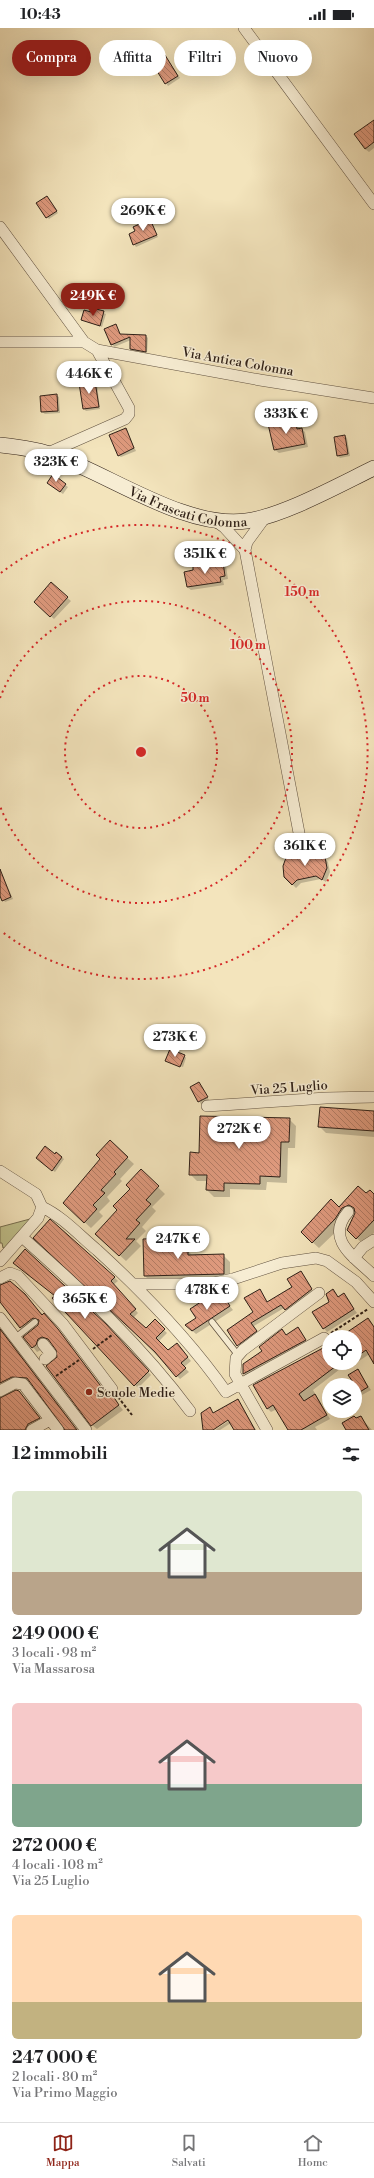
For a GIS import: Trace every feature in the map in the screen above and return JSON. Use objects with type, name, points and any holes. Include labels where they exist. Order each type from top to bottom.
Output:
[{"type":"street","points":[[244,28],[374,204]]},
{"type":"street","points":[[0,227],[84,342],[97,350],[128,402],[128,414],[125,419],[48,453]]},
{"type":"street","points":[[0,342],[84,342]]},
{"type":"street","name":"Via Antica Colonna","points":[[97,350],[260,380],[374,398]]},
{"type":"street","name":"Via Frascati Colonna","points":[[0,445],[48,453],[172,507],[212,519],[239,522],[266,516],[374,468]]},
{"type":"street","points":[[244,550],[247,542],[266,516]]},
{"type":"street","points":[[212,519],[224,527],[244,550],[300,838]]},
{"type":"street","name":"Via 25 Luglio","points":[[207,1106],[326,1098],[374,1097]]},
{"type":"street","points":[[0,1171],[36,1194],[42,1207],[62,1219],[134,1284],[190,1345],[226,1392],[322,1339]]},
{"type":"street","points":[[0,1261],[38,1218],[42,1207]]},
{"type":"street","points":[[348,1212],[341,1222],[340,1232],[344,1247],[374,1276]]},
{"type":"street","points":[[22,1237],[71,1281],[152,1362],[190,1411]]},
{"type":"street","points":[[354,1258],[363,1248],[374,1240]]},
{"type":"street","points":[[134,1284],[209,1284],[234,1279],[282,1263],[316,1258],[327,1261],[356,1282],[374,1302]]},
{"type":"street","points":[[0,1278],[10,1273],[18,1276],[63,1324],[112,1389]]},
{"type":"street","points":[[267,1430],[240,1385],[234,1370],[238,1355],[319,1293]]},
{"type":"street","points":[[0,1318],[86,1430]]},
{"type":"street","points":[[43,1344],[51,1354],[45,1358]]},
{"type":"street","points":[[0,1391],[20,1382],[26,1387],[58,1430]]},
{"type":"street","points":[[32,1430],[50,1420]]},
{"type":"lane","points":[[15,1338],[35,1322]]},
{"type":"lane","points":[[212,1322],[238,1355]]},
{"type":"path","points":[[336,1330],[374,1306]]},
{"type":"path","points":[[112,1389],[132,1415]]},
{"type":"green space","points":[[30,1219],[6,1247],[3,1248],[2,1243],[0,1243],[0,1227]]},
{"type":"building","points":[[166,57],[174,70],[174,76],[178,76],[165,84],[160,76],[166,76]]},
{"type":"building","points":[[374,120],[374,142],[365,149],[354,134]]},
{"type":"building","points":[[47,196],[57,211],[46,218],[36,203]]},
{"type":"building","points":[[150,219],[157,235],[133,245],[129,234],[135,231],[133,227]]},
{"type":"building","points":[[92,308],[104,311],[100,326],[81,320],[84,310],[91,312]]},
{"type":"building","points":[[116,324],[120,334],[146,335],[146,352],[130,349],[130,337],[111,345],[104,329]]},
{"type":"building","points":[[95,381],[99,407],[83,409],[79,383]]},
{"type":"building","points":[[57,394],[58,411],[41,412],[40,396]]},
{"type":"building","points":[[285,420],[286,426],[296,423],[297,429],[302,428],[305,444],[274,450],[268,424]]},
{"type":"building","points":[[126,428],[134,448],[118,456],[109,435]]},
{"type":"building","points":[[345,435],[348,454],[337,456],[334,437]]},
{"type":"building","points":[[53,474],[66,484],[60,492],[47,483]]},
{"type":"building","points":[[223,562],[225,576],[220,577],[221,582],[187,587],[184,572],[193,570],[193,566]]},
{"type":"building","points":[[51,582],[68,597],[50,617],[34,602]]},
{"type":"building","points":[[317,849],[325,857],[327,868],[322,880],[316,876],[297,880],[292,885],[284,877],[283,866],[287,855],[294,858],[313,855]]},
{"type":"building","points":[[0,869],[11,897],[2,901],[0,896]]},
{"type":"building","points":[[170,1049],[185,1055],[180,1067],[165,1061]]},
{"type":"building","points":[[199,1082],[208,1097],[198,1102],[190,1087]]},
{"type":"building","points":[[320,1107],[374,1111],[374,1131],[318,1127]]},
{"type":"building","points":[[200,1116],[290,1118],[289,1142],[281,1142],[280,1177],[260,1176],[260,1184],[224,1183],[224,1191],[206,1190],[207,1175],[189,1175],[190,1152],[199,1153]]},
{"type":"building","points":[[110,1140],[128,1157],[114,1172],[116,1174],[101,1190],[105,1193],[93,1205],[97,1209],[84,1223],[63,1203],[100,1159],[96,1155]]},
{"type":"building","points":[[45,1146],[55,1154],[56,1152],[62,1157],[52,1171],[36,1158]]},
{"type":"building","points":[[141,1169],[159,1186],[146,1200],[151,1204],[136,1220],[140,1223],[126,1239],[135,1239],[119,1256],[95,1234],[117,1210],[113,1206],[130,1189],[126,1185]]},
{"type":"building","points":[[358,1186],[366,1193],[370,1190],[374,1194],[374,1220],[356,1239],[347,1230],[355,1213],[354,1208],[349,1205],[342,1208],[335,1219],[312,1243],[301,1232],[331,1199],[339,1207]]},
{"type":"building","points":[[50,1219],[115,1277],[111,1281],[136,1309],[130,1314],[146,1328],[155,1319],[165,1329],[156,1338],[168,1350],[177,1343],[188,1357],[181,1363],[186,1368],[176,1377],[155,1352],[33,1238]]},
{"type":"building","points":[[173,1238],[173,1250],[188,1250],[188,1255],[224,1254],[224,1274],[144,1276],[143,1239]]},
{"type":"building","points":[[25,1249],[106,1324],[149,1371],[134,1386],[52,1298],[55,1296],[13,1263]]},
{"type":"building","points":[[301,1271],[312,1289],[285,1310],[281,1305],[251,1323],[257,1331],[237,1346],[227,1330],[253,1312],[244,1298],[260,1289],[267,1302],[292,1287],[287,1279]]},
{"type":"building","points":[[10,1281],[25,1294],[42,1315],[44,1313],[58,1329],[106,1393],[113,1396],[119,1405],[91,1426],[46,1366],[57,1357],[56,1350],[48,1339],[42,1337],[38,1339],[36,1345],[32,1348],[23,1337],[38,1325],[39,1320],[33,1318],[20,1328],[0,1302],[0,1285]]},
{"type":"building","points":[[333,1289],[338,1297],[344,1293],[354,1309],[323,1329],[312,1312],[329,1302],[326,1294]]},
{"type":"building","points":[[213,1294],[218,1303],[225,1298],[230,1306],[192,1331],[185,1325],[196,1318],[190,1309]]},
{"type":"building","points":[[368,1318],[374,1327],[374,1364],[366,1350],[362,1353],[362,1330],[350,1330]]},
{"type":"building","points":[[298,1327],[306,1340],[243,1374],[243,1364],[262,1351],[259,1347],[282,1329],[286,1335]]},
{"type":"building","points":[[0,1329],[77,1430],[65,1430],[27,1378],[12,1377],[0,1383]]},
{"type":"building","points":[[322,1349],[322,1370],[331,1370],[299,1394],[304,1401],[315,1394],[322,1406],[322,1418],[301,1430],[288,1430],[273,1405],[267,1409],[253,1385]]},
{"type":"building","points":[[359,1370],[368,1387],[362,1391],[362,1378],[350,1378],[348,1375]]},
{"type":"building","points":[[16,1390],[19,1391],[40,1418],[28,1424],[25,1430],[0,1430],[0,1398]]},
{"type":"building","points":[[238,1399],[255,1430],[234,1430],[228,1420],[213,1430],[203,1430],[201,1413],[210,1407],[213,1413]]},
{"type":"building","points":[[351,1418],[362,1418],[369,1430],[346,1430],[342,1423]]},
{"type":"place","name":"Scuole Medie","points":[[89,1392]]}]
